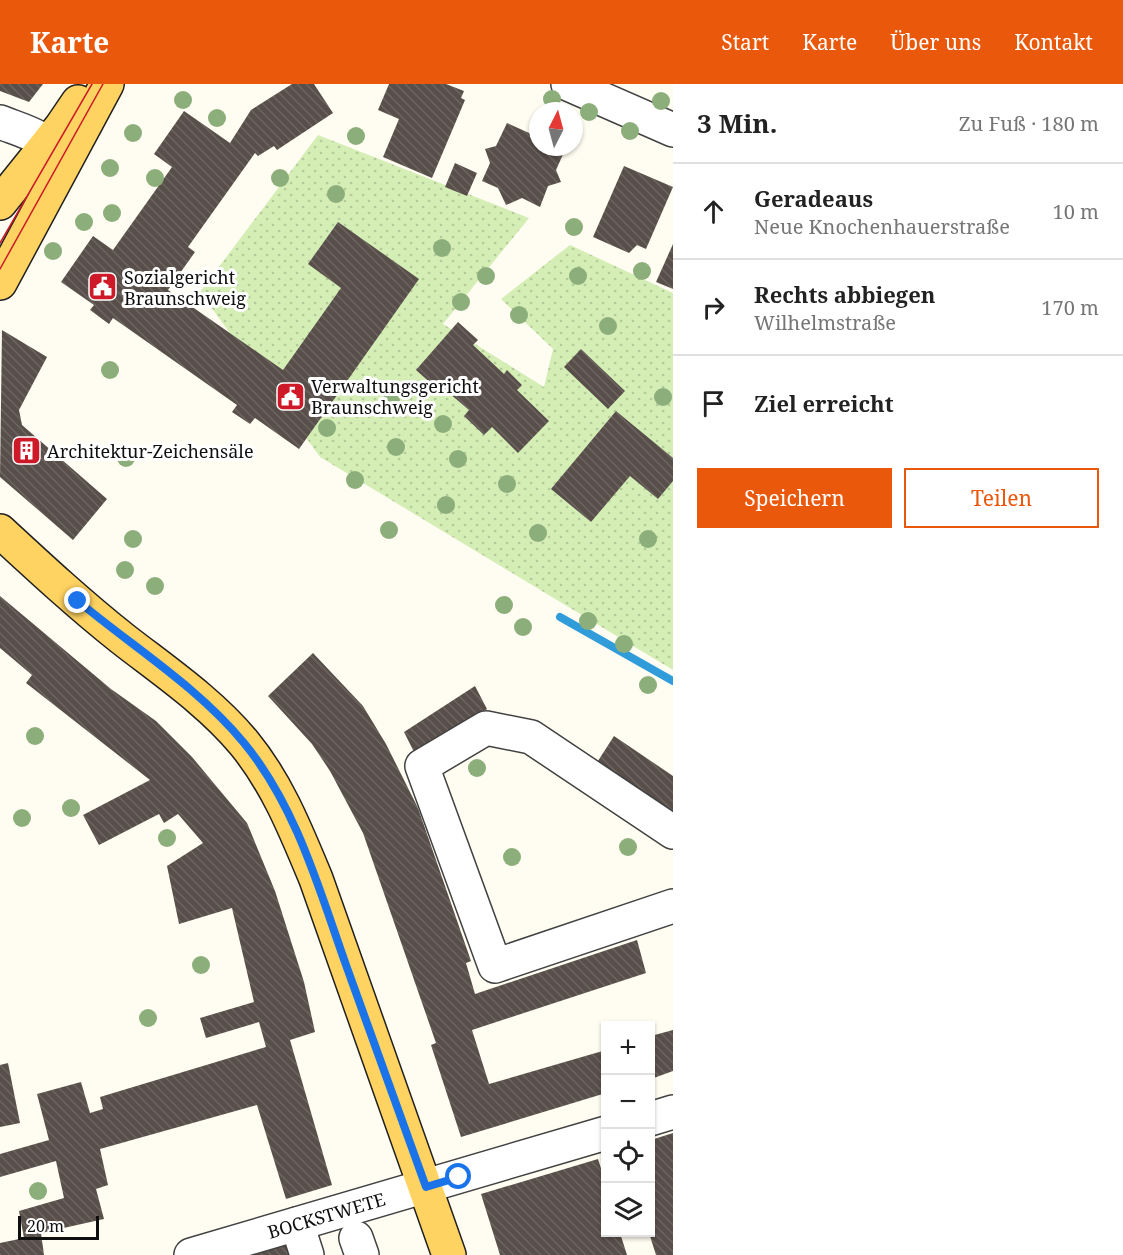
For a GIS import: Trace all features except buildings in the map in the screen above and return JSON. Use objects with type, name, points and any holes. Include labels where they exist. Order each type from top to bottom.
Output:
[{"type":"main road","points":[[0,203],[48,143],[88,84]]},
{"type":"main road","points":[[0,283],[107,84]]},
{"type":"main road","points":[[0,531],[78,601],[217,715],[243,742],[268,777],[293,824],[316,879],[449,1255]]},
{"type":"street","points":[[568,84],[673,130]]},
{"type":"street","points":[[0,122],[48,143],[59,155],[60,175]]},
{"type":"street","points":[[673,831],[531,737],[486,728],[422,766],[495,966],[673,906]]},
{"type":"street","points":[[655,1118],[673,1112]]},
{"type":"street","name":"BOCKSTWETE","points":[[191,1255],[601,1134]]},
{"type":"street","points":[[297,1224],[307,1255]]},
{"type":"green space","points":[[318,135],[529,218],[443,324],[544,387],[553,349],[501,299],[570,245],[673,293],[673,670],[320,457],[200,292]]},
{"type":"waterway","points":[[560,617],[673,681]]},
{"type":"tram line","points":[[0,243],[92,84]]},
{"type":"tram line","points":[[0,269],[103,84]]},
{"type":"place","name":"Sozialgericht Braunschweig","points":[[103,287]]},
{"type":"place","name":"Verwaltungsgericht Braunschweig","points":[[290,396]]},
{"type":"place","name":"Architektur-Zeichensäle","points":[[26,451]]},
{"type":"route","points":[[78,601],[123,639],[159,665],[217,715],[243,742],[268,777],[293,824],[316,879],[426,1187],[459,1177]]}]
